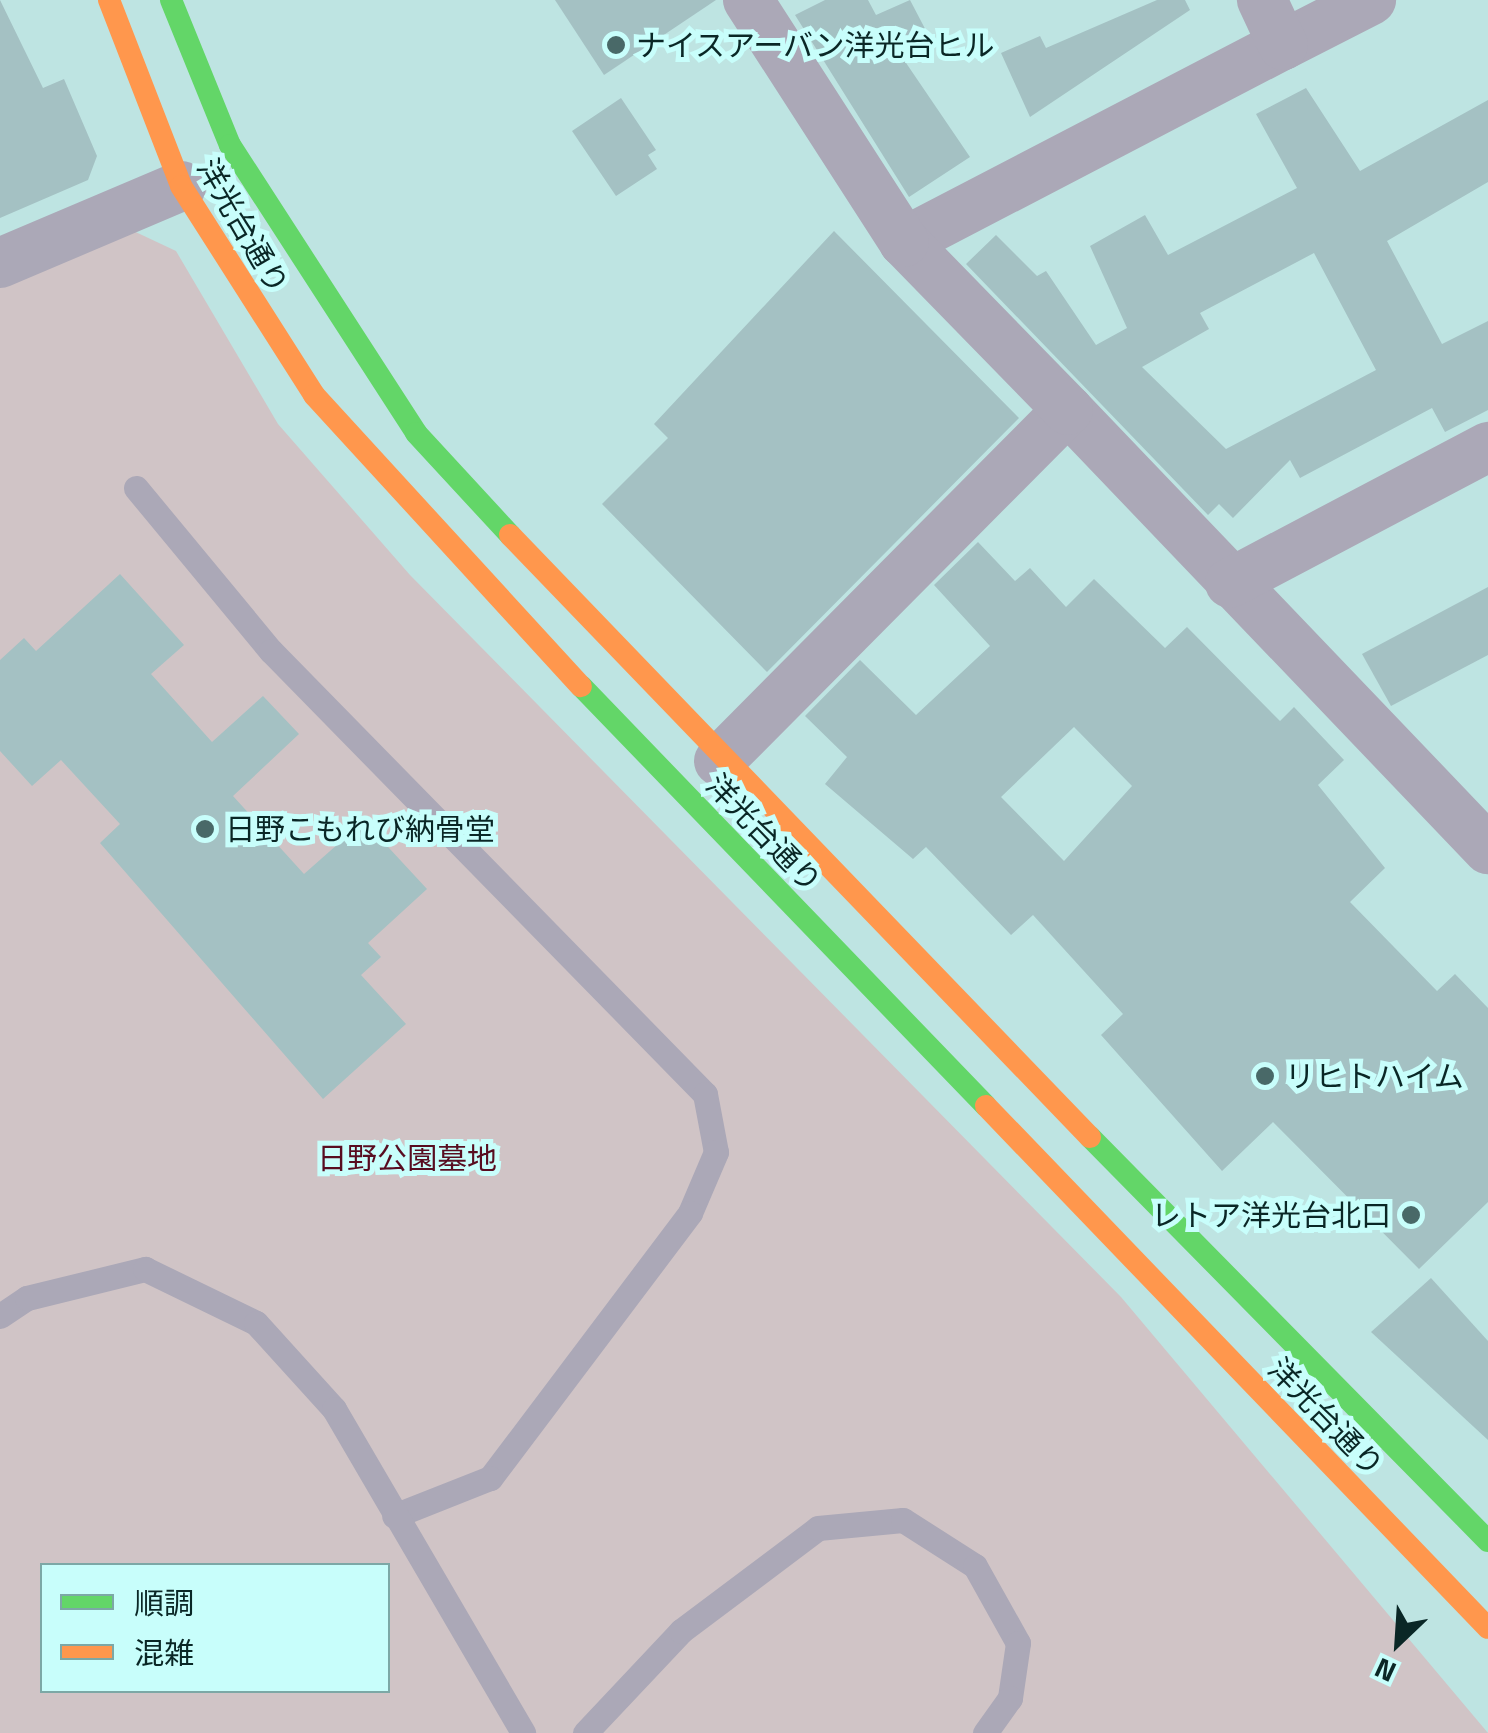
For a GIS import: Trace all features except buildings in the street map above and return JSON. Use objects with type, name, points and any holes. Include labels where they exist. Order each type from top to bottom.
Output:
[{"type":"street","name":"洋光台通り","points":[[109,0],[181,186],[314,395],[418,517],[1488,1628]]},
{"type":"street","name":"洋光台通り","points":[[171,0],[230,145],[308,279],[416,433],[719,761],[1488,1541]]},
{"type":"street","points":[[748,0],[904,242],[1488,849]]},
{"type":"street","points":[[1262,0],[1283,46]]},
{"type":"street","points":[[904,242],[1371,0]]},
{"type":"street","points":[[0,264],[181,186]]},
{"type":"street","points":[[719,761],[1068,410]]},
{"type":"street","points":[[1230,583],[1488,447]]},
{"type":"lane","points":[[136,488],[271,651],[706,1094],[716,1152],[690,1213],[490,1478],[394,1516]]},
{"type":"lane","points":[[0,1316],[26,1298],[145,1269],[256,1322],[334,1409],[523,1733]]},
{"type":"lane","points":[[584,1733],[681,1631],[818,1528],[903,1520],[975,1566],[1018,1644],[1010,1698],[986,1733]]},
{"type":"green space","name":"日野公園墓地","points":[[125,227],[176,251],[278,424],[410,575],[1121,1297],[1488,1733],[0,1733],[0,285]]},
{"type":"traffic: fast","points":[[171,0],[230,145],[416,433],[510,535]]},
{"type":"traffic: fast","points":[[581,686],[986,1106]]},
{"type":"traffic: fast","points":[[1090,1137],[1488,1541]]},
{"type":"traffic: slow","points":[[109,0],[181,186],[314,395],[581,686]]},
{"type":"traffic: slow","points":[[510,535],[1090,1137]]},
{"type":"traffic: slow","points":[[986,1106],[1488,1628]]},
{"type":"place","name":"ナイスアーバン洋光台ヒル","points":[[616,45]]},
{"type":"place","name":"日野こもれび納骨堂","points":[[205,829]]},
{"type":"place","name":"リヒトハイム","points":[[1265,1076]]},
{"type":"place","name":"レトア洋光台北口","points":[[1411,1215]]}]
